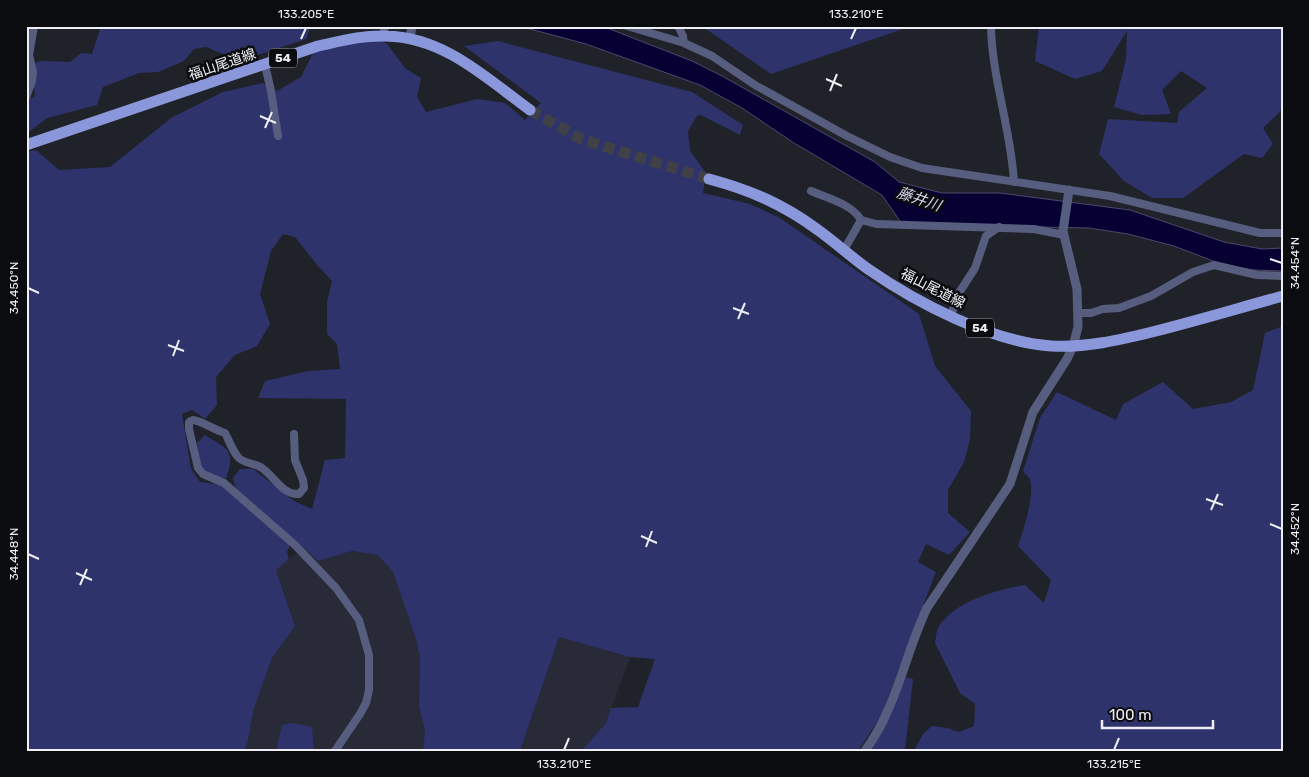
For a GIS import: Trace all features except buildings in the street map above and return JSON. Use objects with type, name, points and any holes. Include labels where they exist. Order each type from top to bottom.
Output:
[{"type":"main road","name":"福山尾道線","points":[[26,145],[318,46],[384,31],[411,31],[426,42],[462,60],[530,110]]},
{"type":"main road","name":"福山尾道線","points":[[708,179],[743,189],[786,209],[906,294],[950,316],[992,333],[1018,340],[1050,346],[1109,343],[1178,326],[1283,296]]},
{"type":"street","points":[[26,98],[33,72],[29,55],[34,26]]},
{"type":"street","points":[[627,26],[684,43],[712,56],[754,85],[847,136],[890,157],[922,168],[1110,196],[1260,233],[1283,233]]},
{"type":"street","points":[[678,26],[684,43]]},
{"type":"street","points":[[991,26],[991,45],[1012,158],[1014,182]]},
{"type":"street","points":[[265,65],[272,90],[278,136]]},
{"type":"street","points":[[865,751],[888,712],[927,608],[1010,484],[1033,412],[1067,359],[1073,346],[1078,327],[1077,289],[1063,231],[1069,190]]},
{"type":"street","points":[[811,191],[848,208],[858,215],[861,220],[876,224],[999,227],[1063,231]]},
{"type":"street","points":[[844,250],[861,220]]},
{"type":"street","points":[[950,316],[957,296],[975,268],[986,236],[999,227]]},
{"type":"street","points":[[1078,313],[1091,313],[1103,309],[1119,308],[1151,296],[1193,272],[1214,265],[1256,275],[1283,276]]},
{"type":"street","points":[[294,434],[294,460],[303,480],[304,488],[299,494],[292,495],[261,468],[238,458],[225,432],[214,430],[198,420],[189,422],[198,468],[203,474],[224,483],[295,545],[336,588],[359,620],[369,655],[369,690],[366,703],[360,714],[335,751]]},
{"type":"shaded area","points":[[101,26],[311,26],[306,39],[240,61],[206,47],[194,49],[184,61],[158,72],[139,73],[103,87],[97,105],[47,118],[26,134],[26,102],[35,96],[32,65],[40,61],[70,62],[81,53],[92,54]]},
{"type":"shaded area","points":[[704,26],[909,26],[909,27],[771,74]]},
{"type":"shaded area","points":[[1039,26],[1283,26],[1283,106],[1279,113],[1263,128],[1273,144],[1262,158],[1244,154],[1183,198],[1152,198],[1124,181],[1099,154],[1108,119],[1177,123],[1179,112],[1207,88],[1181,71],[1162,90],[1171,114],[1142,115],[1114,107],[1126,59],[1127,31],[1102,71],[1075,79],[1035,61]]},
{"type":"shaded area","points":[[373,32],[388,45],[405,68],[421,78],[417,97],[426,112],[477,99],[505,103],[525,120],[541,103],[464,46],[498,41],[692,92],[743,125],[740,135],[701,115],[697,116],[688,131],[690,151],[706,173],[703,193],[750,204],[780,218],[919,314],[935,366],[971,411],[970,440],[964,462],[948,490],[948,513],[970,532],[949,555],[926,544],[918,562],[936,572],[881,716],[858,751],[581,751],[606,723],[611,708],[638,707],[655,659],[630,657],[559,637],[520,751],[423,751],[425,730],[419,707],[420,658],[416,639],[393,572],[378,555],[352,551],[318,561],[236,491],[233,478],[240,469],[253,469],[294,501],[312,509],[325,460],[345,458],[346,399],[258,398],[265,381],[308,371],[340,369],[337,344],[327,334],[327,302],[332,281],[295,237],[283,234],[271,251],[260,294],[270,324],[257,346],[235,355],[216,377],[217,405],[205,419],[192,410],[182,414],[191,469],[200,482],[223,485],[290,545],[287,552],[289,559],[276,570],[295,626],[272,658],[254,708],[247,745],[243,751],[26,751],[26,152],[36,150],[59,170],[110,167],[171,118],[223,92],[263,83],[277,91],[301,77],[314,51]]},
{"type":"shaded area","points":[[1283,326],[1283,751],[914,751],[923,734],[932,726],[948,728],[959,732],[974,726],[975,704],[960,693],[935,643],[937,630],[945,619],[954,611],[977,598],[1025,585],[1044,603],[1051,580],[1018,546],[1028,513],[1031,495],[1030,480],[1023,471],[1040,418],[1057,392],[1116,420],[1123,404],[1163,382],[1193,409],[1231,402],[1253,390],[1265,333]]},
{"type":"shaded area","points":[[205,435],[228,451],[230,462],[226,479],[213,475],[201,468],[197,443]]},
{"type":"shaded area","points":[[303,547],[318,561],[352,551],[378,555],[393,572],[416,639],[420,658],[419,707],[425,730],[423,751],[243,751],[247,745],[254,708],[272,658],[295,626],[276,570]]},
{"type":"shaded area","points":[[559,637],[630,657],[606,723],[581,751],[520,751]]},
{"type":"shaded area","points":[[905,677],[913,679],[905,751],[871,751],[892,712]]},
{"type":"shaded area","points":[[293,723],[312,727],[314,751],[276,751],[282,725]]},
{"type":"water","name":"藤井川","points":[[519,26],[602,26],[692,61],[875,162],[899,182],[942,193],[1000,193],[1130,210],[1224,242],[1262,249],[1283,248],[1283,271],[1253,270],[1221,264],[1174,246],[1128,234],[1089,228],[902,224],[882,195],[794,143],[742,108],[700,85],[586,44]]},
{"type":"tunnel","points":[[530,110],[581,139],[709,179]]}]
